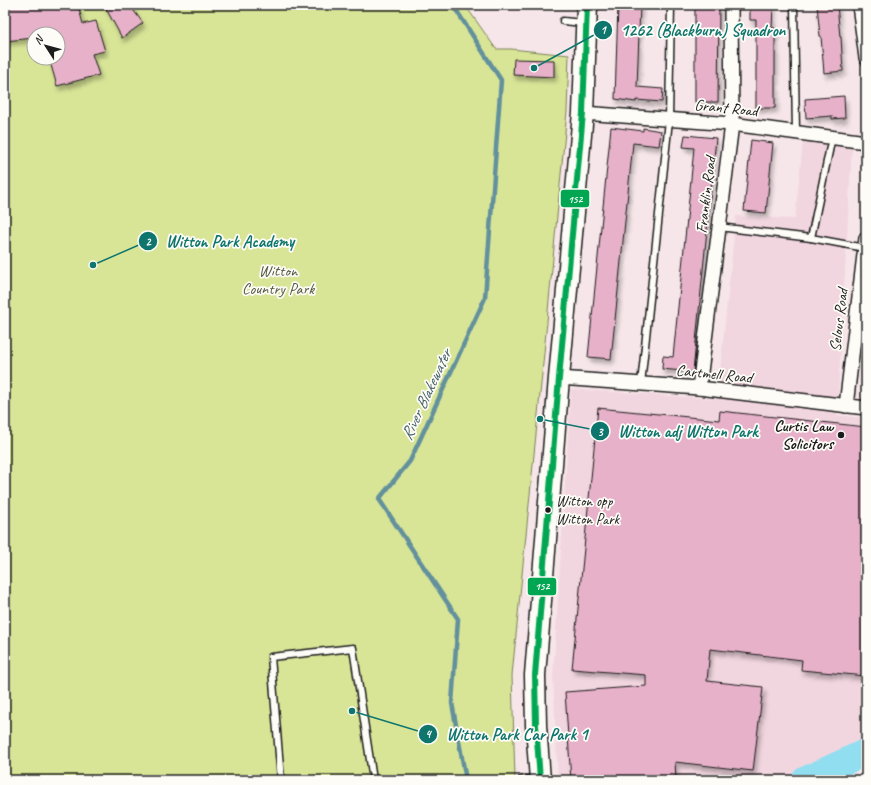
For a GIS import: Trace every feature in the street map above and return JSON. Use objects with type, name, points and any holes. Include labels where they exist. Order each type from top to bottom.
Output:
[{"type":"main road","points":[[533,779],[536,725],[535,675],[558,378],[583,113],[587,14]]},
{"type":"street","name":"Franklin Road","points":[[699,388],[732,124],[731,5]]},
{"type":"street","points":[[859,5],[866,58]]},
{"type":"street","name":"Grant Road","points":[[583,113],[732,124],[866,142]]},
{"type":"street","name":"Selous Road","points":[[846,406],[865,243]]},
{"type":"street","name":"Cartmell Road","points":[[558,378],[699,388],[866,408]]},
{"type":"lane","points":[[642,384],[669,120],[671,5]]},
{"type":"lane","points":[[794,5],[796,133]]},
{"type":"lane","points":[[563,21],[587,14]]},
{"type":"lane","points":[[812,238],[832,137]]},
{"type":"lane","points":[[719,226],[865,243]]},
{"type":"lane","points":[[281,780],[271,657],[353,648],[373,780]]},
{"type":"shaded area","points":[[803,141],[852,148],[837,415],[866,418],[866,740],[778,780],[558,780],[553,677],[571,389],[717,399],[736,216],[795,219]]},
{"type":"green space","name":"Witton Country Park","points":[[5,5],[465,5],[496,49],[511,49],[569,55],[567,111],[512,675],[515,780],[5,780]]},
{"type":"building","points":[[5,5],[78,5],[83,24],[96,21],[105,51],[92,54],[99,75],[57,86],[51,66],[66,66],[66,26],[26,26],[26,39],[5,41]]},
{"type":"building","points":[[104,5],[132,5],[134,11],[143,23],[122,38]]},
{"type":"building","points":[[618,5],[640,5],[637,87],[663,89],[662,102],[636,100],[636,102],[615,99]]},
{"type":"building","points":[[695,5],[719,5],[718,102],[695,102]]},
{"type":"building","points":[[750,5],[773,5],[772,28],[775,28],[775,108],[756,108],[756,20],[750,20]]},
{"type":"building","points":[[817,5],[837,5],[843,71],[824,73]]},
{"type":"building","points":[[514,59],[554,60],[554,77],[513,75]]},
{"type":"building","points":[[844,96],[845,118],[832,119],[832,116],[806,118],[805,99]]},
{"type":"building","points":[[611,127],[643,131],[643,128],[661,131],[659,146],[633,143],[611,359],[588,357]]},
{"type":"building","points":[[685,135],[716,138],[693,372],[662,369],[663,356],[673,357],[691,179],[694,148],[683,147]]},
{"type":"building","points":[[751,140],[773,143],[766,213],[744,211]]},
{"type":"building","points":[[598,408],[719,420],[720,411],[866,427],[866,676],[801,670],[802,660],[710,649],[707,681],[763,687],[753,771],[675,762],[676,780],[571,780],[565,692],[646,686],[646,675],[572,669]]},
{"type":"waterway","name":"River Blakewater","points":[[453,5],[501,80],[485,298],[410,461],[379,499],[458,619],[452,703],[466,780]]},
{"type":"waterway","points":[[805,780],[866,752]]},
{"type":"transit line","name":"152","points":[[540,780],[536,725],[535,675],[559,378],[583,113],[587,5]]},
{"type":"place","name":"1262 (Blackburn) Squadron","points":[[534,68]]},
{"type":"place","name":"Witton Park Academy","points":[[93,265]]},
{"type":"place","name":"Witton adj Witton Park","points":[[540,419]]},
{"type":"place","name":"Curtis Law Solicitors","points":[[841,435]]},
{"type":"place","name":"Witton opp Witton Park","points":[[548,510]]},
{"type":"place","name":"Witton Park Car Park 1","points":[[352,711]]}]
